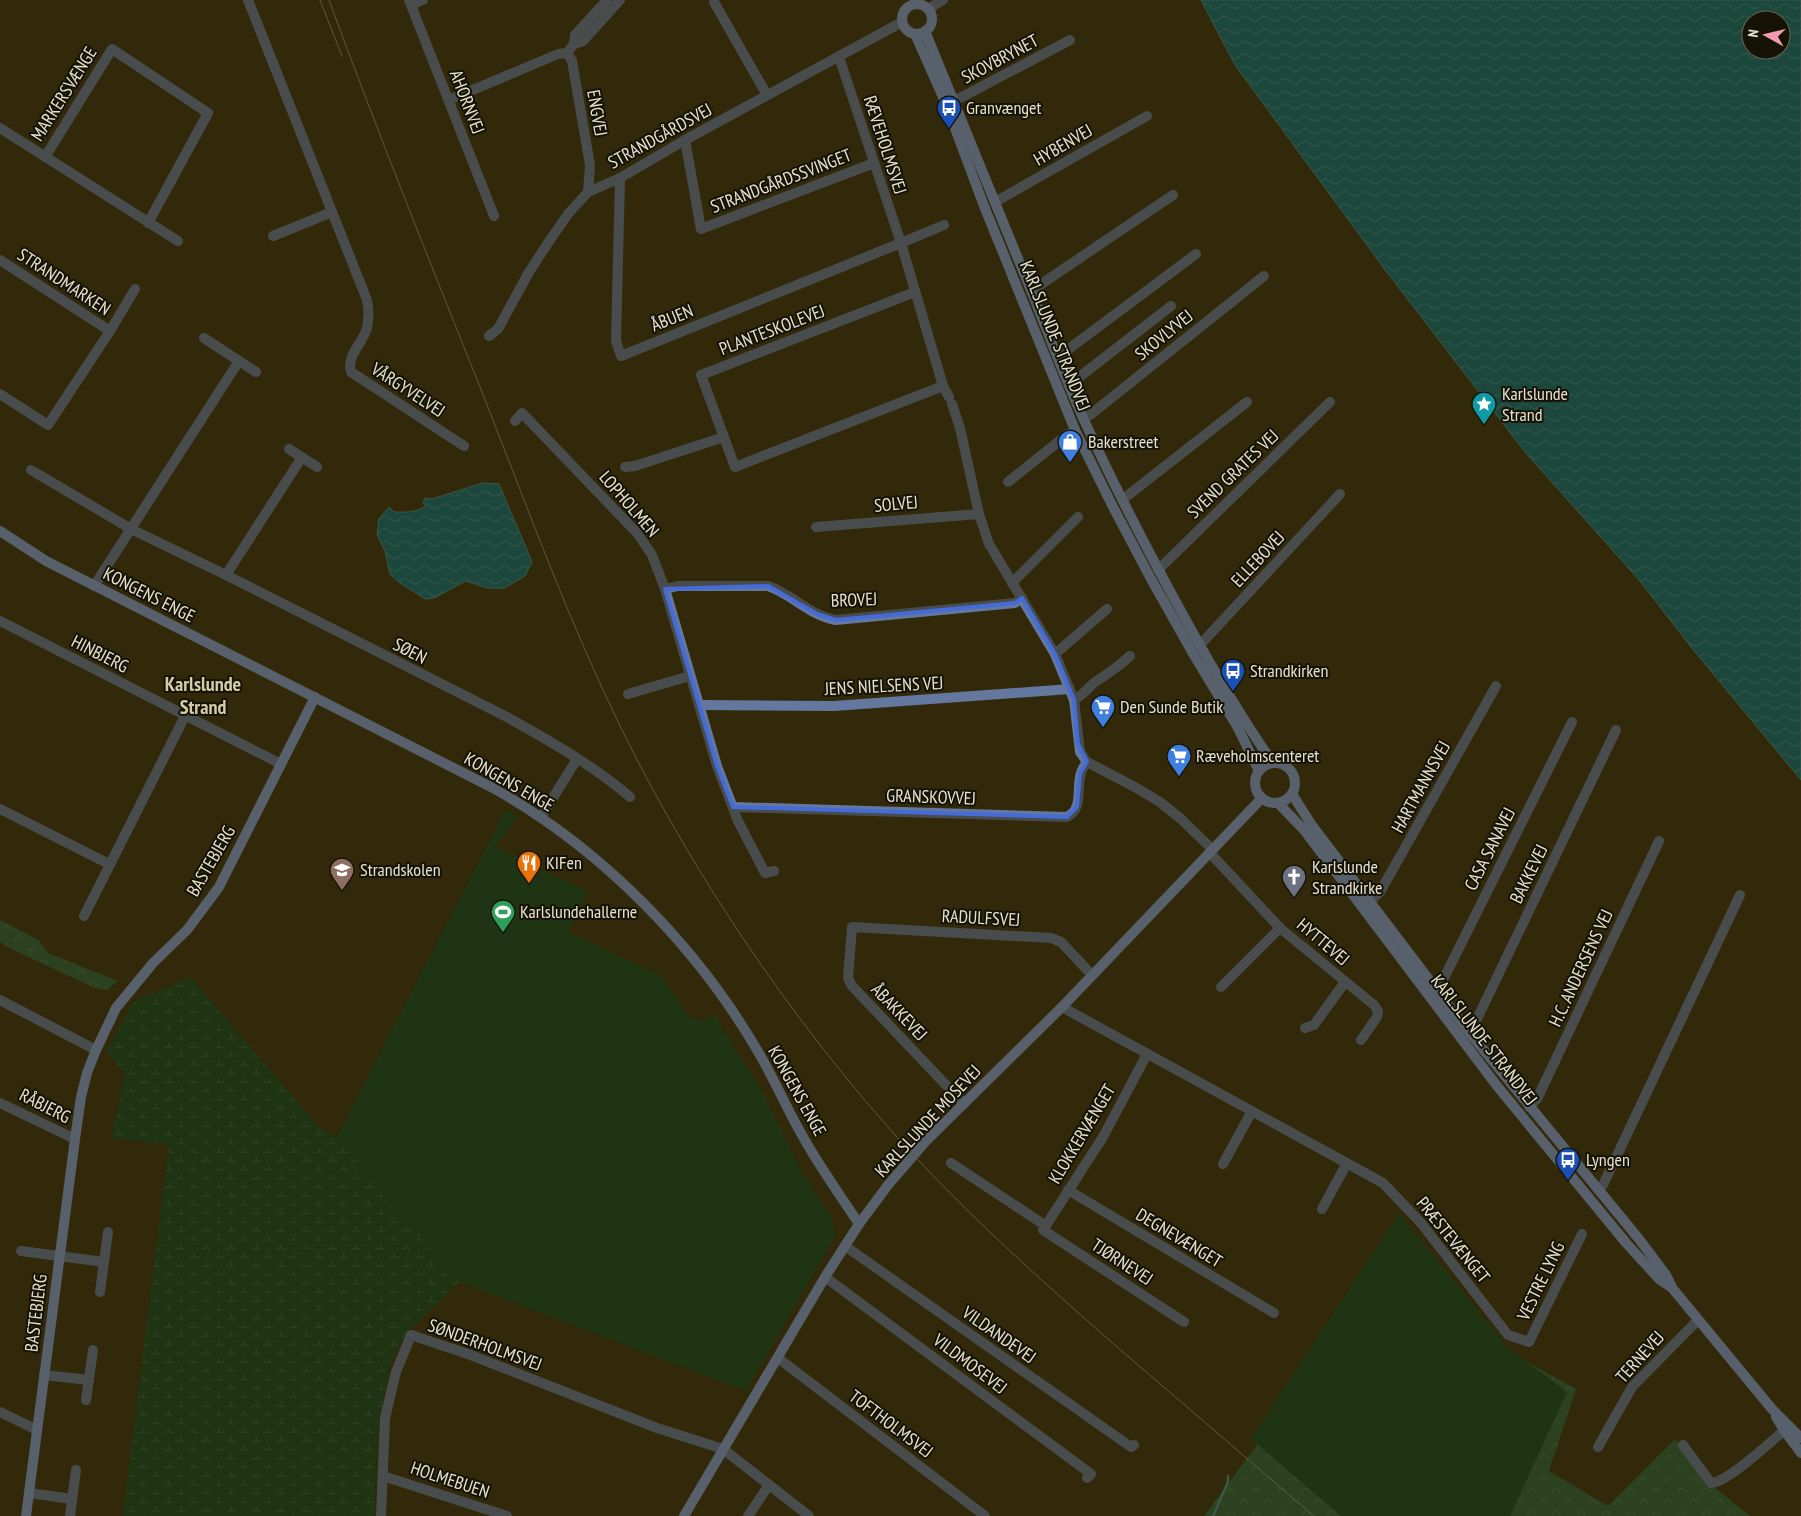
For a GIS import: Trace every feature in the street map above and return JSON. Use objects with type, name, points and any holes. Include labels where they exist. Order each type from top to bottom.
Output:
[{"type":"main road","points":[[916,2],[928,9],[932,18],[929,28],[920,33],[907,30],[902,22],[905,4],[916,2]]},
{"type":"main road","name":"KARLSLUNDE STRANDVEJ","points":[[920,33],[995,202],[1083,418],[1122,500],[1200,645],[1255,738],[1273,763]]},
{"type":"main road","name":"KARLSLUNDE STRANDVEJ","points":[[950,102],[984,206],[1076,430],[1150,579],[1238,728],[1259,771]]},
{"type":"main road","name":"KONGENS ENGE","points":[[0,531],[46,561],[493,788],[541,817],[574,842],[657,916],[690,954],[724,1000],[760,1055],[802,1136],[859,1224]]},
{"type":"main road","name":"BASTEBJERG","points":[[26,1516],[74,1139],[87,1073],[116,1008],[153,963],[187,930],[219,887],[315,698]]},
{"type":"main road","points":[[1273,763],[1286,766],[1294,774],[1296,781],[1292,794],[1284,802],[1267,802],[1256,788],[1256,776],[1259,771],[1268,764],[1273,763]]},
{"type":"main road","name":"KARLSLUNDE STRANDVEJ","points":[[1292,794],[1311,824],[1468,1031],[1598,1190],[1666,1275],[1673,1289],[1786,1428]]},
{"type":"main road","name":"KARLSLUNDE MOSEVEJ","points":[[684,1516],[825,1277],[859,1224],[888,1185],[964,1104],[1062,1007],[1262,798]]},
{"type":"main road","name":"KARLSLUNDE STRANDVEJ","points":[[1278,803],[1304,830],[1504,1094],[1627,1244],[1659,1279],[1673,1289]]},
{"type":"main road","points":[[1786,1428],[1801,1438]]},
{"type":"main road","points":[[1786,1428],[1801,1453]]},
{"type":"street","name":"VÅRGYVELVEJ","points":[[248,0],[367,300],[369,315],[367,330],[350,362],[351,372],[464,446]]},
{"type":"street","points":[[410,2],[423,0]]},
{"type":"street","points":[[449,100],[558,54],[567,53],[574,44],[575,36],[607,0]]},
{"type":"street","points":[[574,44],[583,41],[620,0]]},
{"type":"street","points":[[928,9],[943,0]]},
{"type":"street","name":"AHORNVEJ","points":[[410,2],[494,216]]},
{"type":"street","points":[[714,2],[767,95]]},
{"type":"street","name":"STRANDGÅRDSVEJ","points":[[489,336],[498,329],[548,243],[568,214],[588,192],[620,178],[685,140],[902,22]]},
{"type":"street","name":"SKOVBRYNET","points":[[950,102],[1070,40]]},
{"type":"street","name":"MARKERSVÆNGE","points":[[45,157],[112,49],[208,113],[148,223]]},
{"type":"street","name":"ENGVEJ","points":[[567,53],[572,61],[590,165],[588,192]]},
{"type":"street","name":"RÆVEHOLMSVEJ","points":[[839,57],[901,244],[943,386],[960,428],[979,514],[989,544],[1055,654],[1074,700],[1078,744],[1086,762]]},
{"type":"street","name":"HYBENVEJ","points":[[995,202],[1148,116]]},
{"type":"street","name":"MARKERSVÆNGE","points":[[0,128],[178,241]]},
{"type":"street","name":"STRANDGÅRDSSVINGET","points":[[685,140],[700,229],[874,163]]},
{"type":"street","name":"ÅBUEN","points":[[620,178],[616,341],[621,356],[901,244]]},
{"type":"street","points":[[1031,291],[1173,195]]},
{"type":"street","points":[[273,236],[332,212]]},
{"type":"street","points":[[901,244],[944,225]]},
{"type":"street","name":"KARLSLUNDE STRANDVEJ","points":[[1058,357],[1196,254]]},
{"type":"street","name":"STRANDMARKEN","points":[[0,260],[110,331]]},
{"type":"street","name":"SKOVLYVEJ","points":[[1083,418],[1090,415],[1264,276]]},
{"type":"street","name":"STRANDMARKEN","points":[[0,394],[48,425],[110,331],[135,289]]},
{"type":"street","name":"PLANTESKOLEVEJ","points":[[915,292],[702,375],[735,467],[943,386]]},
{"type":"street","points":[[1069,384],[1171,306]]},
{"type":"street","points":[[204,338],[256,372]]},
{"type":"street","points":[[94,586],[239,361]]},
{"type":"street","points":[[1122,500],[1247,402]]},
{"type":"street","name":"SVEND GRATES VEJ","points":[[1158,570],[1330,402]]},
{"type":"street","name":"LOPHOLMEN","points":[[514,421],[522,412],[637,533],[652,555],[665,589],[717,766],[732,807],[765,873],[774,871]]},
{"type":"street","points":[[1008,482],[1068,434],[1076,430]]},
{"type":"street","points":[[625,467],[635,466],[724,437]]},
{"type":"street","points":[[289,449],[317,467]]},
{"type":"street","points":[[226,575],[302,457]]},
{"type":"street","name":"SØEN","points":[[31,470],[130,529],[226,575],[505,716],[577,759],[616,785],[630,797]]},
{"type":"street","name":"ELLEBOVEJ","points":[[1200,645],[1340,494]]},
{"type":"street","name":"SOLVEJ","points":[[816,527],[979,514]]},
{"type":"street","points":[[1012,583],[1078,517]]},
{"type":"street","name":"BROVEJ","points":[[665,589],[678,586],[768,586],[779,589],[817,614],[836,620],[1015,602],[1022,598]]},
{"type":"street","points":[[1055,654],[1107,610]]},
{"type":"street","name":"HINBJERG","points":[[0,622],[282,764]]},
{"type":"street","points":[[1074,700],[1094,683],[1114,671],[1130,656]]},
{"type":"street","points":[[628,694],[690,676]]},
{"type":"street","name":"HARTMANNSVEJ","points":[[1370,901],[1380,892],[1496,686]]},
{"type":"street","name":"JENS NIELSENS VEJ","points":[[700,705],[834,706],[1070,689]]},
{"type":"street","points":[[84,916],[185,716]]},
{"type":"street","name":"CASA SANAVEJ","points":[[1435,987],[1442,982],[1572,722]]},
{"type":"street","name":"BAKKEVEJ","points":[[1468,1031],[1474,1025],[1616,730]]},
{"type":"street","points":[[541,817],[577,759]]},
{"type":"street","points":[[1086,762],[1160,802],[1180,819],[1211,851]]},
{"type":"street","name":"GRANSKOVVEJ","points":[[732,807],[1067,817],[1077,807],[1080,773],[1086,762]]},
{"type":"street","points":[[0,808],[109,864]]},
{"type":"street","name":"H.C. ANDERSENS VEJ","points":[[1529,1107],[1537,1099],[1659,841]]},
{"type":"street","name":"HYTTEVEJ","points":[[1211,851],[1280,928],[1374,1005],[1378,1011],[1377,1017],[1361,1040]]},
{"type":"street","points":[[1598,1190],[1608,1176],[1740,895]]},
{"type":"street","name":"RADULFSVEJ","points":[[852,926],[1052,938],[1061,942],[1092,975]]},
{"type":"street","name":"ÅBAKKEVEJ","points":[[852,926],[848,978],[852,986],[964,1104]]},
{"type":"street","name":"HYTTEVEJ","points":[[1221,987],[1280,928]]},
{"type":"street","name":"HYTTEVEJ","points":[[1305,1028],[1314,1025],[1346,982]]},
{"type":"street","points":[[0,1000],[96,1050]]},
{"type":"street","name":"PRÆSTEVÆNGET","points":[[1062,1007],[1383,1183],[1421,1223],[1508,1335],[1529,1342]]},
{"type":"street","name":"KLOKKERVÆNGET","points":[[1044,1228],[1103,1137],[1147,1054]]},
{"type":"street","name":"RÅBJERG","points":[[0,1102],[74,1139]]},
{"type":"street","points":[[1223,1164],[1252,1111]]},
{"type":"street","name":"TJØRNEVEJ","points":[[950,1163],[1184,1322]]},
{"type":"street","points":[[1322,1209],[1347,1163]]},
{"type":"street","name":"DEGNEVÆNGET","points":[[1068,1190],[1274,1313]]},
{"type":"street","points":[[100,1292],[108,1232]]},
{"type":"street","name":"VESTRE LYNG","points":[[1529,1342],[1582,1234]]},
{"type":"street","name":"VILDANDEVEJ","points":[[845,1246],[1131,1447],[1134,1445]]},
{"type":"street","name":"BASTEBJERG","points":[[21,1251],[104,1262]]},
{"type":"street","name":"VILDMOSEVEJ","points":[[825,1277],[1091,1474],[1087,1478]]},
{"type":"street","name":"TERNEVEJ","points":[[1598,1447],[1632,1387],[1698,1320]]},
{"type":"street","name":"SØNDERHOLMSVEJ","points":[[381,1516],[385,1418],[396,1372],[411,1335],[468,1354],[657,1428],[723,1449]]},
{"type":"street","points":[[86,1400],[93,1350]]},
{"type":"street","name":"TOFTHOLMSVEJ","points":[[778,1358],[985,1516]]},
{"type":"street","name":"BASTEBJERG","points":[[44,1375],[89,1380]]},
{"type":"street","points":[[0,1412],[37,1430]]},
{"type":"street","points":[[1683,1444],[1712,1483],[1717,1483],[1729,1476],[1786,1428]]},
{"type":"street","points":[[723,1449],[809,1516]]},
{"type":"street","points":[[70,1516],[76,1470]]},
{"type":"street","name":"HOLMEBUEN","points":[[383,1476],[507,1516]]},
{"type":"street","points":[[748,1516],[769,1485]]},
{"type":"street","points":[[29,1493],[72,1499]]},
{"type":"highlighted area","points":[[768,586],[817,614],[836,620],[1015,603],[1022,598],[1055,654],[1074,700],[1078,744],[1087,762],[1080,773],[1077,807],[1067,817],[733,807],[717,766],[665,589]]},
{"type":"green space","points":[[506,809],[517,817],[495,847],[588,892],[568,932],[661,976],[689,1017],[703,1021],[717,1014],[723,1030],[762,1091],[801,1171],[832,1219],[836,1235],[746,1391],[460,1282],[337,1137]]},
{"type":"green space","points":[[0,920],[39,940],[48,953],[118,981],[107,990],[95,988],[9,948],[0,942]]},
{"type":"green space","points":[[190,977],[319,1127],[337,1137],[460,1282],[408,1331],[392,1360],[377,1436],[374,1516],[123,1516],[169,1144],[111,1138],[125,1074],[106,1052],[134,1001]]},
{"type":"green space","points":[[1399,1213],[1509,1349],[1567,1392],[1510,1516],[1341,1516],[1251,1439]]},
{"type":"green space","points":[[1529,1363],[1576,1389],[1549,1471],[1608,1506],[1675,1439],[1714,1487],[1750,1516],[1510,1516],[1524,1464],[1481,1404]]},
{"type":"green space","points":[[1284,1408],[1409,1516],[1204,1516]]},
{"type":"water","points":[[1201,0],[1801,0],[1801,780],[1691,647],[1640,581],[1525,452],[1386,271],[1235,65]]},
{"type":"water","points":[[483,483],[499,484],[532,562],[525,576],[504,588],[487,588],[466,581],[434,598],[425,599],[400,583],[390,574],[385,551],[377,535],[379,519],[389,507],[394,512],[415,511],[426,506],[423,503],[425,498],[432,499]]},
{"type":"waterway","points":[[1213,1516],[1228,1482],[1228,1476]]},
{"type":"tram line","points":[[320,0],[342,56]]},
{"type":"tram line","points":[[329,0],[366,100],[584,648],[622,730],[646,776],[671,822],[725,911],[784,997],[848,1080],[915,1157],[950,1193],[1061,1298],[1314,1516]]},
{"type":"place","name":"Granvænget","points":[[949,129]]},
{"type":"place","name":"Karlslunde Strand","points":[[1484,425]]},
{"type":"place","name":"Bakerstreet","points":[[1070,463]]},
{"type":"place","name":"Strandkirken","points":[[1233,692]]},
{"type":"place","name":"Den Sunde Butik","points":[[1103,728]]},
{"type":"place","name":"Ræveholmscenteret","points":[[1179,777]]},
{"type":"place","name":"KIFen","points":[[529,884]]},
{"type":"place","name":"Strandskolen","points":[[342,891]]},
{"type":"place","name":"Karlslunde Strandkirke","points":[[1294,898]]},
{"type":"place","name":"Karlslundehallerne","points":[[503,933]]},
{"type":"place","name":"Lyngen","points":[[1568,1181]]},
{"type":"district","name":"Karlslunde Strand","points":[[203,696]]}]
